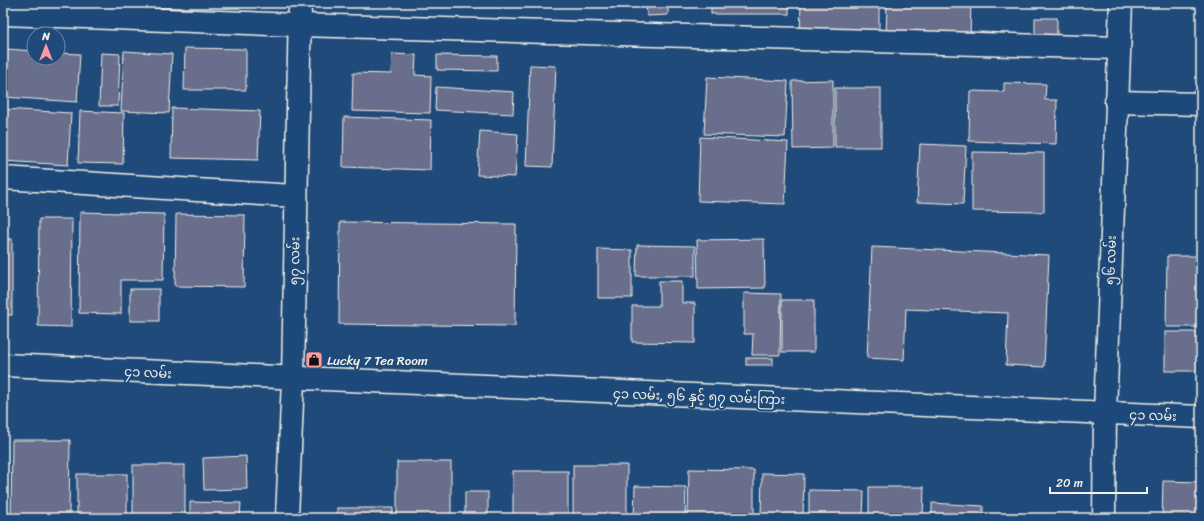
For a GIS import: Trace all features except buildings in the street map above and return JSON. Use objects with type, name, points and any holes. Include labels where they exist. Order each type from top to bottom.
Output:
[{"type":"street","name":"၅၇ လမ်း","points":[[287,518],[293,379],[295,196],[300,3]]},
{"type":"street","name":"၅၆ လမ်း","points":[[1104,518],[1105,413],[1121,3]]},
{"type":"street","points":[[3,14],[299,25],[1119,48]]},
{"type":"street","points":[[1116,102],[1201,104]]},
{"type":"street","points":[[3,178],[295,196]]},
{"type":"street","name":"၄၁ လမ်း","points":[[3,365],[293,379]]},
{"type":"street","name":"၄၁ လမ်း, ၅၆ နှင့် ၅၇ လမ်းကြား","points":[[293,379],[1105,413]]},
{"type":"street","name":"၄၁ လမ်း","points":[[1105,413],[1201,417]]},
{"type":"place","name":"Lucky 7 Tea Room","points":[[314,360]]}]
